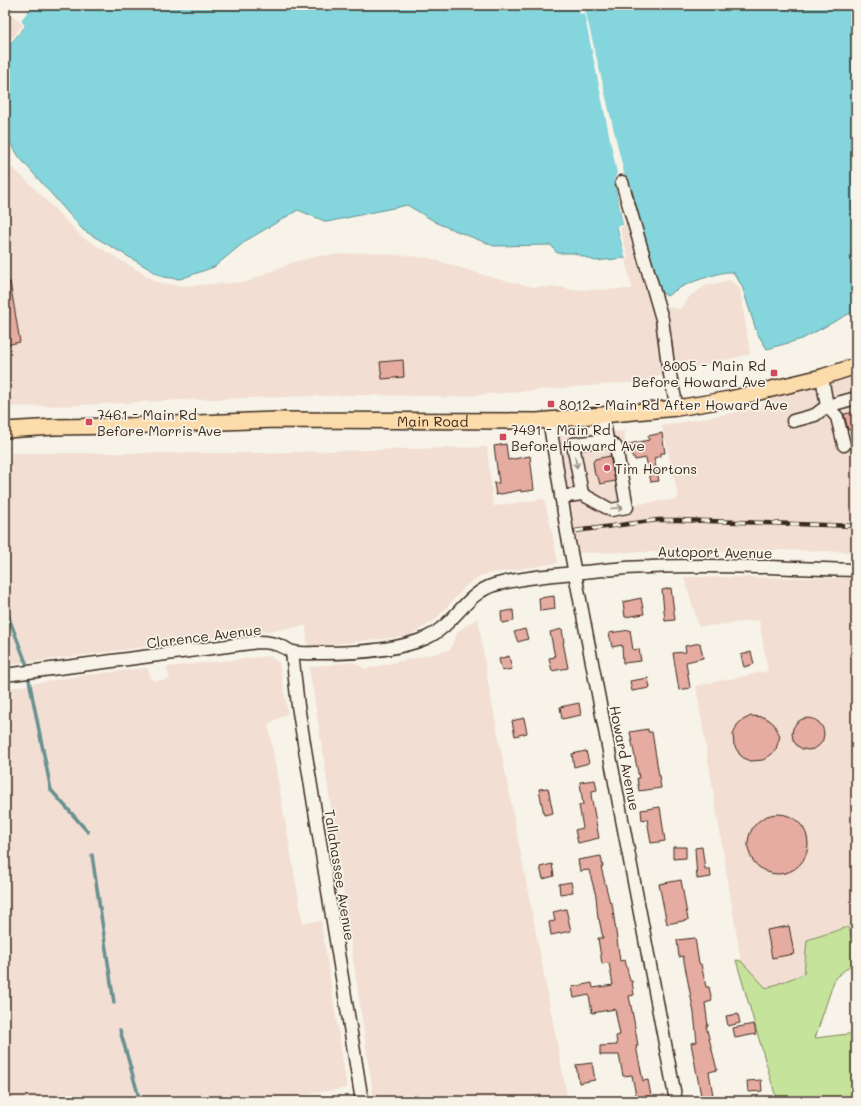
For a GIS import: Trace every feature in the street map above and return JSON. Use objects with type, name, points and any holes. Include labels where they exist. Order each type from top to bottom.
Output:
[{"type":"main road","name":"Main Road","points":[[5,430],[276,420],[537,421],[677,408],[730,399],[822,377],[856,366]]},
{"type":"street","points":[[622,182],[662,319],[668,365],[677,408]]},
{"type":"street","points":[[822,377],[827,406],[837,417],[844,445]]},
{"type":"street","points":[[793,421],[815,414],[827,406],[856,398]]},
{"type":"street","points":[[561,497],[582,494],[611,510],[627,507],[616,447],[607,440],[603,415]]},
{"type":"street","name":"Howard Avenue","points":[[549,419],[575,573],[676,1101]]},
{"type":"street","points":[[582,494],[573,444],[607,440]]},
{"type":"street","name":"Autoport Avenue","points":[[575,573],[648,566],[856,570]]},
{"type":"street","name":"Clarence Avenue","points":[[5,675],[258,642],[277,644],[292,652],[358,652],[388,648],[412,643],[429,637],[450,622],[464,605],[473,597],[494,585],[575,573]]},
{"type":"street","name":"Tallahassee Avenue","points":[[292,652],[298,706],[362,1101]]},
{"type":"shaded area","points":[[5,5],[25,26],[5,49]]},
{"type":"shaded area","points":[[5,161],[81,236],[157,282],[182,286],[246,282],[294,262],[319,256],[367,252],[429,258],[493,278],[534,287],[563,287],[571,290],[630,289],[632,288],[617,226],[623,225],[614,180],[617,173],[663,306],[681,309],[690,296],[705,286],[730,280],[740,288],[750,354],[650,378],[649,381],[442,398],[441,396],[353,395],[5,407]]},
{"type":"shaded area","points":[[856,372],[856,552],[783,550],[571,553],[554,436],[624,431],[631,505],[679,499],[662,426],[758,408],[777,391]]},
{"type":"shaded area","points":[[487,447],[493,506],[544,499],[558,563],[482,575],[467,585],[434,621],[409,636],[308,647],[306,626],[7,665],[7,518],[11,453],[253,453]]},
{"type":"shaded area","points":[[684,577],[856,578],[856,924],[807,940],[804,974],[766,989],[741,961],[696,686],[768,671],[759,620],[699,627]]},
{"type":"shaded area","points":[[478,618],[487,677],[568,1101],[374,1101],[309,667],[353,662],[366,669],[450,650],[458,631]]},
{"type":"shaded area","points":[[270,656],[279,663],[288,713],[268,724],[303,923],[321,921],[347,1088],[266,1101],[5,1101],[5,689],[78,676],[147,668],[153,681],[170,679],[166,667]]},
{"type":"green space","points":[[848,927],[856,949],[856,961],[835,978],[815,1038],[856,1033],[856,1101],[777,1101],[736,960],[741,961],[766,988],[804,974],[807,940]]},
{"type":"water","points":[[5,5],[856,5],[856,310],[802,339],[767,349],[757,333],[742,286],[733,272],[720,273],[683,286],[667,296],[661,292],[627,176],[614,180],[623,225],[617,227],[626,258],[595,261],[574,253],[557,253],[551,245],[494,246],[439,224],[407,205],[327,222],[298,210],[247,240],[214,267],[180,279],[163,277],[83,230],[20,158],[5,135],[5,49],[25,26]]},
{"type":"pier","points":[[5,5],[10,5],[9,9],[11,10],[15,5],[33,5],[21,20],[25,26],[5,49],[5,46],[23,25],[7,10],[5,10]]},
{"type":"pier","points":[[577,5],[584,5],[625,177],[628,176],[657,281],[616,181],[625,225],[620,228],[628,258],[626,260],[617,226],[623,225],[614,180],[617,173],[584,13],[580,14]]},
{"type":"building","points":[[5,282],[10,282],[20,342],[5,345]]},
{"type":"building","points":[[403,360],[404,377],[382,379],[380,362]]},
{"type":"building","points":[[856,412],[856,428],[848,430],[844,414]]},
{"type":"building","points":[[662,433],[665,453],[661,453],[661,456],[654,458],[659,481],[651,482],[646,458],[635,460],[634,457],[632,457],[629,444],[649,440],[648,436]]},
{"type":"building","points":[[506,444],[508,460],[530,456],[534,490],[521,492],[521,490],[496,495],[494,483],[499,483],[494,446]]},
{"type":"building","name":"Tim Hortons","points":[[610,456],[615,481],[600,484],[598,477],[595,475],[593,462],[595,459]]},
{"type":"building","points":[[671,588],[675,620],[665,621],[662,590]]},
{"type":"building","points":[[554,596],[555,609],[540,611],[539,598]]},
{"type":"building","points":[[641,598],[644,614],[625,617],[623,602]]},
{"type":"building","points":[[513,610],[514,621],[502,623],[501,612]]},
{"type":"building","points":[[525,629],[528,639],[518,642],[514,632]]},
{"type":"building","points":[[562,629],[568,668],[552,671],[549,658],[555,657],[550,632]]},
{"type":"building","points":[[630,630],[633,650],[639,649],[641,661],[623,663],[622,645],[612,647],[609,633]]},
{"type":"building","points":[[700,643],[703,658],[686,662],[690,688],[679,690],[673,653],[686,652],[685,646]]},
{"type":"building","points":[[751,652],[754,664],[744,667],[741,655]]},
{"type":"building","points":[[509,656],[512,669],[502,671],[499,659]]},
{"type":"building","points":[[648,678],[650,688],[632,691],[630,681]]},
{"type":"building","points":[[579,703],[581,715],[562,719],[560,707]]},
{"type":"building","points":[[751,716],[763,717],[769,720],[774,724],[780,736],[776,749],[772,754],[763,760],[751,761],[745,759],[740,755],[734,745],[733,735],[737,725],[741,721]]},
{"type":"building","points":[[524,718],[527,733],[515,736],[512,721]]},
{"type":"building","points":[[805,718],[811,718],[820,722],[824,734],[820,746],[811,750],[805,750],[796,746],[792,737],[792,731],[796,722]]},
{"type":"building","points":[[648,729],[648,732],[652,732],[661,788],[639,791],[637,778],[639,778],[630,732]]},
{"type":"building","points":[[586,751],[589,763],[574,767],[572,754]]},
{"type":"building","points":[[595,780],[597,790],[592,791],[591,795],[599,838],[578,843],[575,830],[583,828],[579,805],[583,805],[580,782]]},
{"type":"building","points":[[548,788],[553,813],[544,815],[539,789]]},
{"type":"building","points":[[660,807],[665,841],[651,843],[647,819],[642,820],[641,810]]},
{"type":"building","points":[[772,814],[784,814],[800,822],[806,832],[808,844],[806,856],[800,866],[784,874],[772,874],[756,866],[748,850],[748,838],[756,822]]},
{"type":"building","points":[[673,847],[686,847],[686,858],[673,859]]},
{"type":"building","points":[[702,847],[705,869],[710,869],[711,877],[697,879],[695,848]]},
{"type":"building","points":[[601,856],[603,867],[601,867],[610,903],[612,903],[620,961],[625,960],[630,981],[632,981],[634,995],[629,996],[638,1046],[636,1046],[643,1081],[648,1080],[652,1101],[637,1101],[632,1075],[623,1076],[619,1055],[600,1055],[600,1046],[617,1045],[616,1036],[620,1035],[615,1009],[592,1013],[589,995],[574,998],[572,987],[592,983],[593,988],[613,985],[609,963],[602,964],[598,938],[603,938],[598,919],[596,896],[589,870],[580,871],[578,860]]},
{"type":"building","points":[[552,864],[554,876],[543,879],[540,867]]},
{"type":"building","points":[[681,880],[688,920],[667,924],[659,884]]},
{"type":"building","points":[[571,882],[573,892],[560,894],[559,884]]},
{"type":"building","points":[[566,909],[571,931],[551,935],[549,922],[555,921],[553,912]]},
{"type":"building","points":[[789,926],[794,954],[772,958],[767,930]]},
{"type":"building","points":[[695,938],[699,964],[701,964],[706,987],[709,987],[712,1001],[705,1003],[708,1026],[706,1026],[717,1070],[709,1072],[714,1101],[702,1101],[691,1043],[697,1042],[694,1013],[683,956],[679,957],[677,940]]},
{"type":"building","points":[[738,1014],[740,1023],[728,1026],[726,1016]]},
{"type":"building","points":[[754,1024],[756,1034],[735,1038],[733,1028]]},
{"type":"building","points":[[592,1063],[595,1080],[579,1083],[576,1065]]},
{"type":"building","points":[[761,1080],[762,1091],[748,1092],[747,1081]]},
{"type":"waterway","points":[[7,613],[28,668]]},
{"type":"waterway","points":[[28,675],[51,790],[88,832]]},
{"type":"waterway","points":[[92,855],[114,1003]]},
{"type":"waterway","points":[[120,1030],[140,1101]]},
{"type":"railway","points":[[575,531],[658,520],[856,526]]},
{"type":"place","name":"8005 - Main Rd Before Howard Ave","points":[[774,373]]},
{"type":"place","name":"8012 - Main Rd After Howard Ave","points":[[551,404]]},
{"type":"place","name":"7461 - Main Rd Before Morris Ave","points":[[89,422]]},
{"type":"place","name":"7491 - Main Rd Before Howard Ave","points":[[503,437]]},
{"type":"place","name":"Tim Hortons","points":[[607,468]]}]
